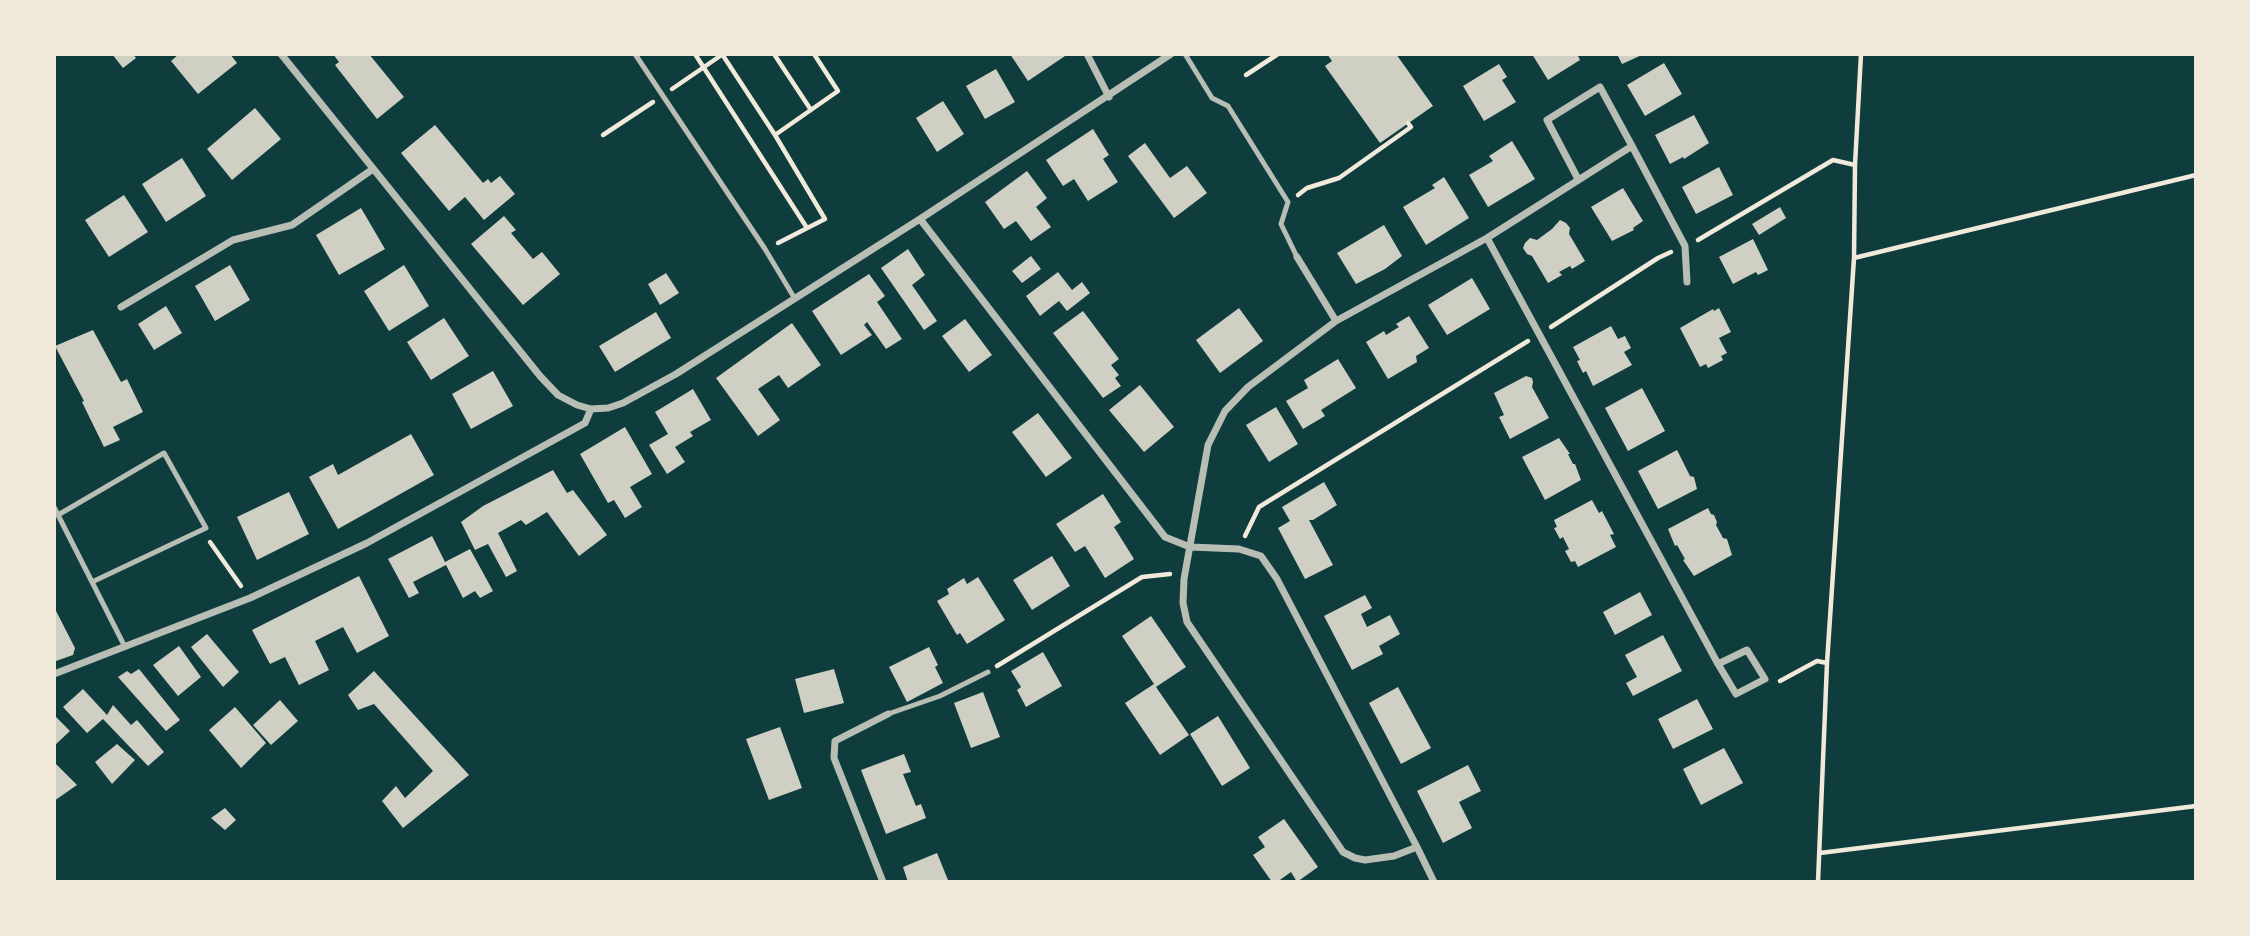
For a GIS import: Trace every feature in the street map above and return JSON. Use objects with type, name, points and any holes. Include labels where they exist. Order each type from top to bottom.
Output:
[{"type":"street","points":[[281,54],[558,396],[591,409],[608,408],[622,403],[676,374],[1109,97],[1171,54]]},
{"type":"street","points":[[1087,54],[1109,97]]},
{"type":"street","points":[[1578,179],[1547,120],[1600,87],[1685,246],[1686,282]]},
{"type":"street","points":[[1417,847],[1394,856],[1365,860],[1343,852],[1187,622],[1183,603],[1185,573],[1208,444],[1225,411],[1248,387],[1336,321],[1487,237],[1632,146]]},
{"type":"street","points":[[121,307],[233,240],[292,225],[373,169]]},
{"type":"street","points":[[920,219],[1165,537],[1190,547],[1239,549],[1261,556],[1277,579],[1434,882]]},
{"type":"street","points":[[1487,237],[1718,664],[1737,694],[1765,679],[1748,650],[1718,664]]},
{"type":"street","points":[[1297,257],[1336,321]]},
{"type":"street","points":[[54,674],[250,598],[367,542],[585,424],[591,409]]},
{"type":"street","points":[[883,882],[834,758],[835,741],[888,714]]},
{"type":"lane","points":[[635,54],[765,249],[795,299]]},
{"type":"lane","points":[[1185,54],[1212,98],[1228,106],[1288,202],[1281,224],[1297,257]]},
{"type":"lane","points":[[58,515],[164,453],[206,528],[92,582]]},
{"type":"lane","points":[[54,508],[124,645]]},
{"type":"lane","points":[[888,714],[940,696],[988,671]]},
{"type":"path","points":[[695,54],[807,228]]},
{"type":"path","points":[[722,54],[825,219],[765,249]]},
{"type":"path","points":[[774,54],[811,110]]},
{"type":"path","points":[[775,135],[838,91],[814,54]]},
{"type":"path","points":[[1246,75],[1278,54]]},
{"type":"path","points":[[1818,882],[1828,663],[1854,258],[1854,165],[1861,54]]},
{"type":"path","points":[[1288,202],[1307,188],[1339,178],[1411,127],[1408,123]]},
{"type":"path","points":[[1854,258],[2196,175]]},
{"type":"path","points":[[201,530],[250,598]]},
{"type":"path","points":[[988,671],[1142,577],[1185,573]]},
{"type":"path","points":[[1765,679],[1778,681],[1817,662],[1828,663]]},
{"type":"path","points":[[1820,853],[2196,806]]},
{"type":"building","points":[[112,54],[133,54],[136,58],[123,68]]},
{"type":"building","points":[[179,54],[230,54],[237,63],[198,94],[171,61]]},
{"type":"building","points":[[333,54],[369,54],[404,97],[377,119],[335,65],[339,62]]},
{"type":"building","points":[[1010,54],[1063,54],[1065,56],[1028,81]]},
{"type":"building","points":[[1327,54],[1396,54],[1433,106],[1380,143],[1325,66],[1332,61]]},
{"type":"building","points":[[1532,54],[1577,54],[1580,60],[1548,80]]},
{"type":"building","points":[[1617,54],[1644,54],[1622,64]]},
{"type":"building","points":[[1664,63],[1682,94],[1645,116],[1627,85]]},
{"type":"building","points":[[1499,64],[1507,77],[1502,80],[1516,102],[1484,121],[1463,86]]},
{"type":"building","points":[[996,69],[1015,102],[985,119],[966,86]]},
{"type":"building","points":[[943,101],[964,134],[937,152],[916,118]]},
{"type":"building","points":[[255,108],[281,139],[232,180],[207,149]]},
{"type":"building","points":[[1694,115],[1709,143],[1684,159],[1683,157],[1670,164],[1655,135]]},
{"type":"building","points":[[435,125],[483,183],[488,179],[491,183],[500,176],[515,194],[484,220],[465,197],[449,211],[401,153]]},
{"type":"building","points":[[1093,129],[1109,155],[1103,159],[1118,182],[1088,201],[1074,179],[1063,186],[1046,160]]},
{"type":"building","points":[[1512,141],[1535,179],[1488,207],[1469,175],[1493,161],[1489,156]]},
{"type":"building","points":[[1145,143],[1170,178],[1187,166],[1207,193],[1174,218],[1128,156]]},
{"type":"building","points":[[182,158],[206,196],[166,222],[142,184]]},
{"type":"building","points":[[1719,167],[1733,195],[1696,214],[1682,187]]},
{"type":"building","points":[[1027,171],[1047,198],[1036,207],[1051,227],[1031,241],[1016,221],[1004,229],[985,202]]},
{"type":"building","points":[[1444,177],[1469,218],[1426,245],[1403,207],[1435,188],[1432,185]]},
{"type":"building","points":[[1623,188],[1643,221],[1633,228],[1634,230],[1612,241],[1591,207]]},
{"type":"building","points":[[124,195],[148,232],[109,257],[85,220]]},
{"type":"building","points":[[1780,207],[1786,218],[1759,235],[1752,224]]},
{"type":"building","points":[[361,208],[385,249],[339,275],[316,235]]},
{"type":"building","points":[[504,216],[516,230],[511,233],[533,259],[542,252],[560,274],[523,305],[471,244]]},
{"type":"building","points":[[1560,220],[1570,228],[1569,234],[1585,261],[1572,269],[1570,266],[1559,272],[1562,275],[1548,283],[1532,256],[1523,248],[1530,238],[1537,240]]},
{"type":"building","points":[[1384,225],[1402,256],[1385,269],[1356,284],[1337,253]]},
{"type":"building","points":[[1753,239],[1768,270],[1758,275],[1756,272],[1733,284],[1719,257]]},
{"type":"building","points":[[908,249],[925,275],[912,285],[937,321],[924,330],[881,268]]},
{"type":"building","points":[[1031,256],[1041,269],[1022,283],[1012,271]]},
{"type":"building","points":[[230,265],[250,300],[215,321],[195,286]]},
{"type":"building","points":[[404,265],[429,306],[389,331],[364,291]]},
{"type":"building","points":[[1058,272],[1072,290],[1082,282],[1090,293],[1067,311],[1059,301],[1040,316],[1026,296]]},
{"type":"building","points":[[666,273],[679,293],[660,305],[648,284]]},
{"type":"building","points":[[869,274],[885,296],[877,302],[902,339],[886,349],[867,322],[864,325],[872,335],[841,355],[812,311]]},
{"type":"building","points":[[1472,278],[1490,309],[1447,335],[1428,305]]},
{"type":"building","points":[[166,306],[182,333],[154,350],[138,324]]},
{"type":"building","points":[[1239,308],[1263,341],[1220,373],[1196,340]]},
{"type":"building","points":[[1719,308],[1731,332],[1719,338],[1727,353],[1721,356],[1723,360],[1708,368],[1706,364],[1700,367],[1680,328]]},
{"type":"building","points":[[1083,311],[1119,359],[1111,365],[1119,375],[1115,378],[1121,386],[1103,398],[1053,333]]},
{"type":"building","points":[[656,312],[671,338],[615,372],[599,346]]},
{"type":"building","points":[[1409,316],[1429,348],[1416,356],[1417,362],[1388,379],[1366,342],[1384,331],[1386,335],[1399,327],[1396,324]]},
{"type":"building","points":[[444,318],[469,356],[431,380],[407,342]]},
{"type":"building","points":[[965,319],[992,355],[969,372],[942,336]]},
{"type":"building","points":[[792,323],[821,365],[788,388],[779,375],[758,389],[780,420],[758,436],[716,378]]},
{"type":"building","points":[[1611,326],[1618,339],[1625,336],[1631,348],[1624,352],[1632,365],[1593,386],[1586,371],[1583,373],[1573,347]]},
{"type":"building","points":[[93,330],[121,382],[127,379],[143,412],[113,427],[120,440],[104,447],[55,346]]},
{"type":"building","points":[[1338,359],[1356,388],[1321,410],[1325,416],[1303,429],[1286,401],[1308,388],[1304,380]]},
{"type":"building","points":[[493,371],[513,406],[471,429],[452,394]]},
{"type":"building","points":[[1526,376],[1532,378],[1532,387],[1549,418],[1510,439],[1499,417],[1504,415],[1494,393]]},
{"type":"building","points":[[1140,385],[1174,427],[1144,452],[1109,410]]},
{"type":"building","points":[[1642,388],[1665,431],[1628,451],[1605,408]]},
{"type":"building","points":[[693,389],[711,420],[690,432],[693,436],[675,447],[685,462],[667,474],[649,445],[668,434],[655,412]]},
{"type":"building","points":[[1276,407],[1298,444],[1269,462],[1246,425]]},
{"type":"building","points":[[1038,413],[1072,458],[1046,477],[1012,432]]},
{"type":"building","points":[[625,427],[652,474],[630,487],[642,507],[625,518],[614,500],[608,503],[580,454]]},
{"type":"building","points":[[411,434],[434,475],[338,529],[309,477],[333,464],[338,475]]},
{"type":"building","points":[[1559,438],[1570,454],[1581,480],[1545,500],[1522,457]]},
{"type":"building","points":[[1677,450],[1690,476],[1694,477],[1697,489],[1658,509],[1638,471]]},
{"type":"building","points":[[553,470],[567,493],[573,490],[607,535],[579,556],[547,512],[526,525],[521,520],[498,533],[517,571],[506,577],[488,544],[475,550],[461,522],[483,506]]},
{"type":"building","points":[[1324,482],[1337,505],[1309,520],[1333,565],[1305,579],[1278,528],[1290,521],[1282,507]]},
{"type":"building","points":[[289,492],[309,534],[257,560],[237,517]]},
{"type":"building","points":[[1103,494],[1121,522],[1114,527],[1134,559],[1105,578],[1085,546],[1075,552],[1056,524]]},
{"type":"building","points":[[1592,500],[1599,513],[1602,511],[1614,534],[1610,535],[1616,547],[1578,567],[1575,561],[1571,562],[1565,551],[1569,549],[1554,528],[1557,527],[1554,520]]},
{"type":"building","points":[[1708,508],[1714,515],[1723,538],[1727,539],[1732,555],[1694,576],[1677,545],[1675,546],[1668,529]]},
{"type":"building","points":[[432,536],[445,562],[470,549],[493,591],[480,598],[475,591],[463,598],[446,565],[413,582],[419,593],[409,598],[388,559]]},
{"type":"building","points":[[1052,556],[1070,586],[1032,610],[1013,580]]},
{"type":"building","points":[[359,576],[389,636],[357,653],[343,627],[315,641],[329,670],[299,685],[285,657],[270,664],[252,630]]},
{"type":"building","points":[[978,577],[1005,620],[967,644],[960,633],[957,635],[937,601],[949,594],[947,589],[964,578],[967,584]]},
{"type":"building","points":[[1640,592],[1652,615],[1615,635],[1603,612]]},
{"type":"building","points":[[1365,595],[1372,608],[1361,614],[1367,627],[1390,615],[1400,634],[1379,646],[1383,654],[1352,670],[1324,616]]},
{"type":"building","points":[[54,607],[75,648],[73,655],[56,661],[54,657]]},
{"type":"building","points":[[1151,616],[1186,667],[1156,687],[1189,735],[1160,755],[1125,703],[1154,684],[1122,636]]},
{"type":"building","points":[[207,634],[239,672],[223,687],[191,647]]},
{"type":"building","points":[[1663,635],[1682,671],[1633,696],[1626,683],[1637,677],[1625,655]]},
{"type":"building","points":[[179,646],[201,677],[178,696],[153,665]]},
{"type":"building","points":[[929,647],[943,683],[907,702],[889,667]]},
{"type":"building","points":[[1043,652],[1062,686],[1026,707],[1017,690],[1021,687],[1011,671]]},
{"type":"building","points":[[139,669],[180,720],[166,731],[118,677],[127,671],[131,674]]},
{"type":"building","points":[[834,669],[844,703],[804,713],[795,679]]},
{"type":"building","points":[[374,671],[469,775],[403,828],[382,801],[396,786],[405,798],[433,771],[374,704],[358,710],[348,695]]},
{"type":"building","points":[[1398,687],[1431,748],[1401,764],[1369,703]]},
{"type":"building","points":[[83,689],[107,715],[113,705],[131,725],[137,720],[164,752],[148,766],[103,719],[87,733],[63,707]]},
{"type":"building","points":[[983,692],[1000,737],[971,748],[954,703]]},
{"type":"building","points":[[1697,699],[1713,729],[1673,749],[1658,719]]},
{"type":"building","points":[[280,700],[298,721],[271,745],[253,725]]},
{"type":"building","points":[[235,707],[266,743],[241,768],[209,730]]},
{"type":"building","points":[[54,715],[70,731],[54,746]]},
{"type":"building","points":[[1218,716],[1250,768],[1222,786],[1190,734]]},
{"type":"building","points":[[780,727],[802,788],[769,800],[746,739]]},
{"type":"building","points":[[117,744],[135,760],[112,784],[95,762]]},
{"type":"building","points":[[1724,748],[1743,783],[1701,805],[1683,769]]},
{"type":"building","points":[[904,754],[911,772],[903,774],[916,806],[921,804],[926,818],[886,834],[861,770]]},
{"type":"building","points":[[56,764],[77,785],[54,801],[54,766]]},
{"type":"building","points":[[1468,765],[1481,791],[1459,802],[1472,828],[1443,843],[1417,791]]},
{"type":"building","points":[[225,808],[236,820],[225,830],[211,818]]},
{"type":"building","points":[[1284,819],[1318,867],[1297,882],[1291,872],[1277,882],[1272,882],[1253,855],[1265,847],[1258,837]]},
{"type":"building","points":[[937,853],[948,880],[908,882],[903,867]]}]
